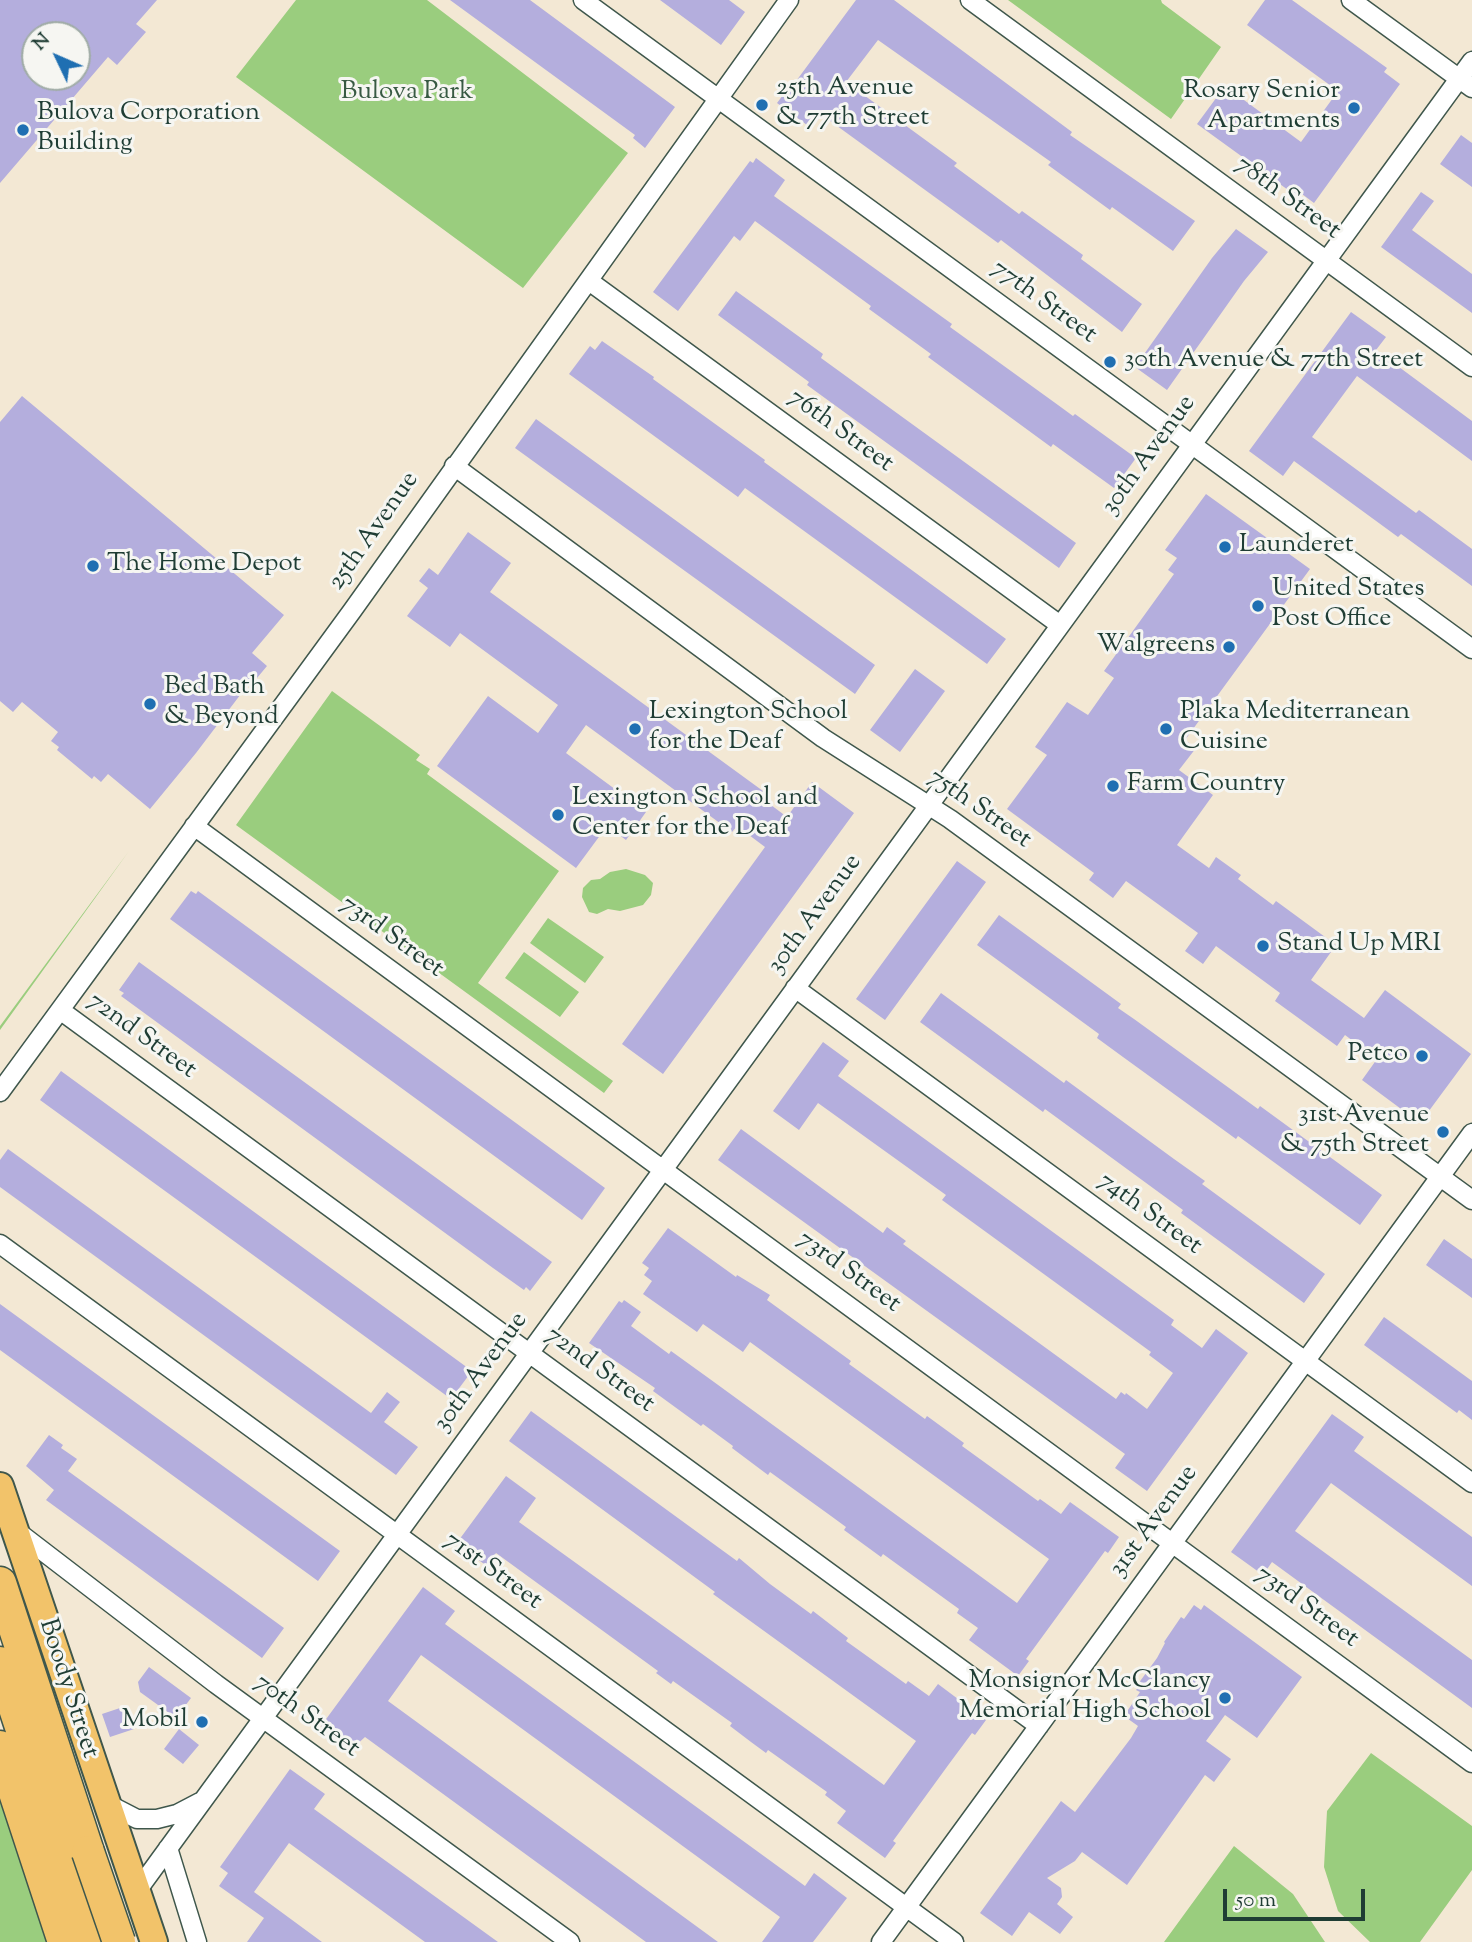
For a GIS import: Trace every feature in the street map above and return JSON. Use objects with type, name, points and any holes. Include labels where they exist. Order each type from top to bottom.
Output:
[{"type":"highway","points":[[0,1583],[77,1855],[92,1942]]},
{"type":"highway","points":[[0,1663],[77,1855],[119,1942]]},
{"type":"highway","points":[[0,1747],[64,1942]]},
{"type":"main road","name":"Boody Street","points":[[0,1486],[154,1942]]},
{"type":"street","name":"77th Street","points":[[583,0],[1472,649]]},
{"type":"street","name":"25th Avenue","points":[[0,1092],[352,611],[789,0]]},
{"type":"street","name":"78th Street","points":[[970,0],[1472,367]]},
{"type":"street","points":[[1351,0],[1465,84]]},
{"type":"street","name":"30th Avenue","points":[[137,1891],[1326,260],[1465,84],[1472,61]]},
{"type":"street","name":"76th Street","points":[[589,281],[1060,625]]},
{"type":"street","name":"75th Street","points":[[454,466],[823,738],[928,805],[1472,1200]]},
{"type":"street","name":"73rd Street","points":[[194,826],[1472,1763]]},
{"type":"street","name":"74th Street","points":[[795,988],[1472,1483]]},
{"type":"street","name":"72nd Street","points":[[60,1010],[1039,1726]]},
{"type":"street","name":"31st Avenue","points":[[881,1942],[1472,1133]]},
{"type":"street","name":"71st Street","points":[[0,1244],[954,1942]]},
{"type":"street","name":"70th Street","points":[[14,1529],[262,1717],[570,1942]]},
{"type":"street","name":"30th Avenue","points":[[106,1803],[137,1819],[157,1819],[177,1814],[203,1800]]},
{"type":"street","points":[[168,1848],[197,1942]]},
{"type":"green space","name":"Bulova Park","points":[[296,0],[427,0],[628,153],[523,288],[236,77]]},
{"type":"green space","points":[[1008,0],[1161,0],[1221,47],[1171,119]]},
{"type":"green space","points":[[332,691],[420,755],[416,760],[430,769],[427,774],[559,871],[478,983],[613,1081],[604,1093],[236,825]]},
{"type":"green space","points":[[129,851],[0,1030],[0,1026]]},
{"type":"green space","points":[[626,869],[645,875],[653,883],[651,895],[643,905],[620,911],[608,909],[597,914],[589,912],[582,897],[583,888],[591,880]]},
{"type":"green space","points":[[548,918],[604,957],[585,983],[530,943]]},
{"type":"green space","points":[[524,952],[579,992],[560,1017],[505,978]]},
{"type":"green space","points":[[1371,1753],[1472,1826],[1472,1870],[1420,1942],[1370,1942],[1338,1911],[1324,1867],[1327,1811]]},
{"type":"green space","points":[[0,1788],[51,1942],[0,1942]]},
{"type":"green space","points":[[1234,1846],[1293,1894],[1325,1942],[1164,1942]]},
{"type":"building","name":"Bulova Corporation Building","points":[[0,0],[157,0],[136,24],[146,32],[117,65],[108,57],[91,77],[91,21],[21,21],[21,91],[79,91],[0,183]]},
{"type":"building","points":[[450,0],[530,0],[675,107],[645,148],[633,138],[635,135]]},
{"type":"building","points":[[660,0],[729,0],[745,12],[721,45]]},
{"type":"building","points":[[856,0],[894,0],[1072,132],[1070,135],[1195,221],[1173,251],[1112,207],[1110,210],[1048,165],[1051,162],[878,40],[846,82],[957,163],[954,166],[1019,214],[1022,211],[1083,255],[1081,259],[1142,304],[1122,332],[1001,240],[998,243],[822,115],[811,128],[777,103]]},
{"type":"building","name":"Rosary Senior Apartments","points":[[1265,0],[1292,0],[1387,68],[1384,72],[1400,84],[1314,203],[1298,191],[1295,195],[1197,124],[1225,86],[1301,142],[1338,91],[1247,25]]},
{"type":"building","points":[[1461,135],[1472,143],[1472,187],[1440,164]]},
{"type":"building","points":[[756,158],[785,180],[774,196],[952,324],[950,327],[1136,458],[1114,488],[1053,444],[1051,447],[928,357],[931,354],[869,309],[871,306],[755,221],[740,241],[734,236],[678,311],[653,292],[750,161],[753,163]]},
{"type":"building","points":[[1421,192],[1434,201],[1412,230],[1472,274],[1472,313],[1381,247]]},
{"type":"building","points":[[1236,229],[1268,252],[1244,281],[1167,390],[1135,367],[1212,258]]},
{"type":"building","points":[[736,291],[823,354],[821,358],[1076,543],[1059,568],[807,385],[809,382],[718,315]]},
{"type":"building","points":[[1351,312],[1386,337],[1376,350],[1472,421],[1472,461],[1357,376],[1312,437],[1416,513],[1419,510],[1472,549],[1472,586],[1401,534],[1398,537],[1294,461],[1283,476],[1249,451]]},
{"type":"building","points":[[602,341],[1006,639],[987,664],[745,488],[738,497],[569,374],[590,346],[595,350]]},
{"type":"building","points":[[22,396],[284,615],[252,653],[267,666],[252,684],[250,682],[150,809],[108,774],[101,782],[94,776],[92,779],[57,750],[59,747],[51,741],[58,732],[22,702],[13,712],[0,701],[0,422]]},
{"type":"building","points":[[536,419],[875,665],[855,694],[515,448]]},
{"type":"building","points":[[1206,494],[1310,569],[1185,740],[1196,748],[1179,770],[1213,795],[1177,845],[1209,868],[1216,857],[1241,875],[1238,879],[1273,905],[1276,901],[1336,945],[1311,980],[1364,1018],[1385,990],[1471,1054],[1420,1123],[1362,1080],[1377,1059],[1345,1035],[1337,1046],[1275,1001],[1280,993],[1216,946],[1203,964],[1185,951],[1198,933],[1126,881],[1113,898],[1089,880],[1094,873],[1007,809],[1047,755],[1035,747],[1067,702],[1088,715],[1114,678],[1104,671],[1174,574],[1168,570],[1177,558],[1165,550]]},
{"type":"building","points":[[468,532],[511,563],[490,592],[763,791],[759,796],[787,817],[812,782],[854,813],[663,1074],[622,1044],[765,847],[737,826],[732,832],[586,725],[566,753],[646,812],[626,840],[607,826],[576,868],[437,766],[488,696],[538,733],[558,705],[460,633],[450,647],[407,616],[428,588],[419,581],[429,568],[438,575]]},
{"type":"building","points":[[915,669],[945,691],[900,752],[870,730]]},
{"type":"building","points":[[957,861],[986,882],[885,1020],[856,999]]},
{"type":"building","points":[[191,891],[196,894],[198,891],[605,1188],[582,1220],[170,919]]},
{"type":"building","points":[[999,915],[1121,1004],[1118,1008],[1258,1109],[1260,1106],[1382,1195],[1360,1225],[1097,1038],[1099,1034],[977,945]]},
{"type":"building","points":[[139,962],[552,1262],[530,1291],[526,1287],[524,1290],[493,1268],[121,996],[124,993],[119,990]]},
{"type":"building","points":[[941,993],[1205,1181],[1202,1184],[1325,1274],[1304,1303],[1045,1109],[1043,1112],[920,1022]]},
{"type":"building","points":[[823,1042],[849,1061],[838,1076],[1174,1320],[1171,1325],[1202,1348],[1216,1329],[1248,1353],[1147,1491],[1115,1468],[1125,1454],[718,1160],[741,1129],[883,1233],[887,1227],[906,1241],[903,1244],[1116,1399],[1121,1392],[1125,1395],[1126,1393],[1147,1409],[1173,1373],[1149,1355],[1151,1352],[942,1200],[946,1195],[818,1103],[799,1130],[773,1111]]},
{"type":"building","points":[[61,1071],[472,1371],[451,1399],[40,1100]]},
{"type":"building","points":[[8,1149],[371,1413],[387,1392],[400,1402],[384,1422],[418,1447],[396,1475],[0,1187],[0,1160]]},
{"type":"building","points":[[668,1228],[736,1277],[737,1275],[770,1295],[767,1300],[851,1361],[849,1364],[925,1419],[927,1416],[964,1443],[962,1446],[1038,1501],[1040,1499],[1061,1514],[1070,1502],[1119,1537],[1108,1553],[1105,1551],[1026,1659],[1029,1661],[1018,1676],[969,1640],[978,1628],[957,1613],[959,1609],[883,1554],[881,1557],[844,1530],[846,1527],[831,1516],[770,1472],[768,1475],[703,1424],[701,1426],[653,1391],[655,1388],[589,1343],[619,1301],[622,1303],[624,1300],[641,1312],[631,1326],[669,1354],[671,1351],[1017,1603],[1049,1559],[750,1342],[743,1352],[703,1324],[697,1332],[643,1294],[652,1281],[644,1275],[649,1268],[642,1263]]},
{"type":"building","points":[[1444,1239],[1472,1259],[1472,1298],[1426,1265]]},
{"type":"building","points":[[0,1304],[340,1551],[318,1581],[0,1350]]},
{"type":"building","points":[[1384,1317],[1472,1381],[1472,1420],[1459,1410],[1457,1413],[1364,1345]]},
{"type":"building","points":[[531,1411],[737,1561],[739,1558],[811,1614],[813,1611],[848,1638],[846,1641],[906,1684],[908,1681],[929,1696],[938,1684],[986,1720],[975,1735],[972,1733],[949,1764],[893,1841],[896,1843],[885,1858],[837,1823],[846,1811],[825,1795],[827,1792],[768,1750],[766,1753],[730,1726],[732,1723],[673,1681],[671,1684],[656,1673],[658,1671],[496,1553],[487,1566],[456,1544],[506,1476],[536,1498],[519,1522],[884,1785],[916,1741],[713,1594],[715,1592],[509,1441]]},
{"type":"building","points":[[1332,1414],[1364,1437],[1354,1451],[1472,1537],[1472,1586],[1331,1483],[1295,1531],[1472,1660],[1472,1708],[1272,1562],[1263,1575],[1231,1552]]},
{"type":"building","points":[[49,1435],[77,1459],[68,1471],[284,1628],[262,1658],[46,1500],[54,1490],[26,1466]]},
{"type":"building","points":[[423,1587],[455,1611],[445,1624],[805,1886],[814,1873],[847,1898],[813,1942],[762,1942],[780,1917],[421,1655],[388,1701],[718,1942],[646,1942],[365,1737],[352,1749],[321,1726]]},
{"type":"building","name":"Monsignor McClancy Memorial High School","points":[[1194,1605],[1201,1610],[1204,1605],[1302,1677],[1257,1738],[1225,1715],[1206,1741],[1231,1759],[1214,1782],[1205,1775],[1127,1885],[1082,1852],[1075,1861],[1047,1878],[1061,1888],[1062,1897],[1057,1904],[1073,1917],[1060,1934],[1029,1912],[1012,1936],[980,1913],[1061,1801],[1075,1812],[1131,1738],[1138,1726],[1124,1716],[1140,1692],[1136,1690],[1140,1685],[1138,1684],[1181,1617],[1184,1619]]},
{"type":"building","points":[[149,1667],[191,1698],[176,1718],[140,1692],[138,1682]]},
{"type":"building","points":[[126,1706],[134,1729],[110,1737],[102,1714]]},
{"type":"building","points":[[179,1729],[199,1745],[183,1764],[164,1749]]},
{"type":"building","points":[[290,1769],[325,1794],[314,1809],[498,1942],[425,1942],[289,1843],[254,1892],[322,1942],[247,1942],[264,1918],[219,1886],[228,1873],[220,1867]]},
{"type":"place","name":"25th Avenue & 77th Street","points":[[762,105]]},
{"type":"place","name":"Rosary Senior Apartments","points":[[1354,108]]},
{"type":"place","name":"Bulova Corporation Building","points":[[23,130]]},
{"type":"place","name":"30th Avenue & 77th Street","points":[[1110,362]]},
{"type":"place","name":"Launderet","points":[[1225,547]]},
{"type":"place","name":"The Home Depot","points":[[93,566]]},
{"type":"place","name":"United States Post Office","points":[[1258,606]]},
{"type":"place","name":"Walgreens","points":[[1229,647]]},
{"type":"place","name":"Bed Bath & Beyond","points":[[150,704]]},
{"type":"place","name":"Lexington School for the Deaf","points":[[635,729]]},
{"type":"place","name":"Plaka Mediterranean Cuisine","points":[[1166,729]]},
{"type":"place","name":"Farm Country","points":[[1113,786]]},
{"type":"place","name":"Lexington School and Center for the Deaf","points":[[558,815]]},
{"type":"place","name":"Stand Up MRI","points":[[1263,946]]},
{"type":"place","name":"Petco","points":[[1422,1056]]},
{"type":"place","name":"31st Avenue & 75th Street","points":[[1443,1132]]},
{"type":"place","name":"Monsignor McClancy Memorial High School","points":[[1225,1698]]},
{"type":"place","name":"Mobil","points":[[202,1722]]}]
